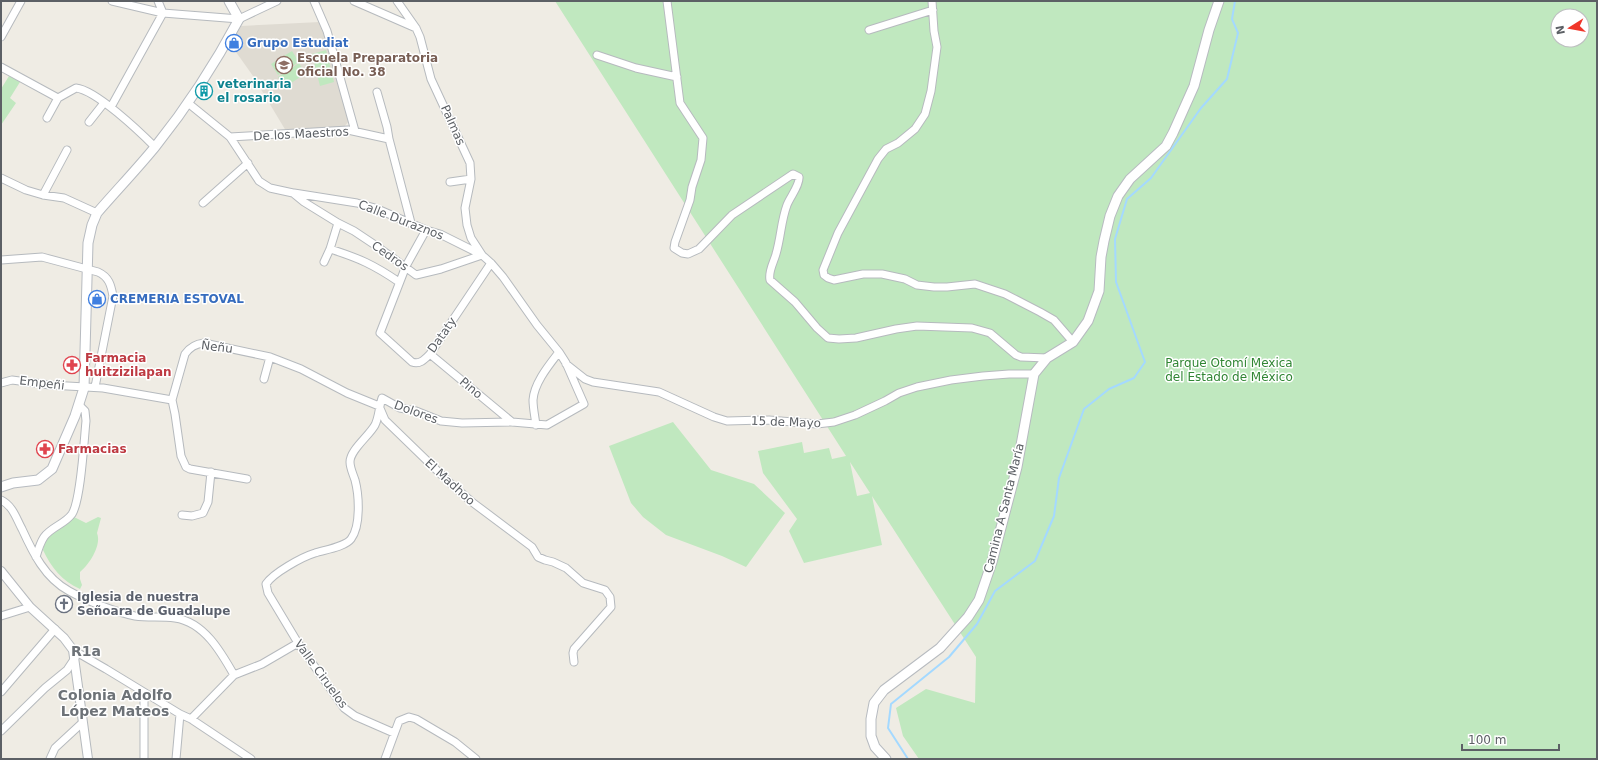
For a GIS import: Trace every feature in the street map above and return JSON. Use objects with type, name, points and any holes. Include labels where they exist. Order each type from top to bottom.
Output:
[{"type":"main road","points":[[1,487],[13,483],[38,480],[52,469],[79,405],[84,388],[89,234],[97,213],[155,147],[188,103],[224,47],[239,19],[229,1]]},
{"type":"main road","name":"Camina A Santa María","points":[[886,759],[876,747],[871,736],[870,718],[874,703],[884,690],[940,648],[968,617],[979,600],[992,562],[1017,467],[1034,374],[1047,358],[1073,342],[1088,321],[1097,298],[1104,241],[1110,216],[1118,196],[1130,179],[1166,146],[1173,133],[1194,86],[1209,30],[1219,1]]},
{"type":"street","points":[[112,1],[163,13],[239,19],[277,1]]},
{"type":"street","points":[[158,1],[163,13]]},
{"type":"street","name":"De los Maestros","points":[[230,137],[348,130],[355,131],[327,31],[314,1]]},
{"type":"street","points":[[354,1],[416,28]]},
{"type":"street","name":"Palmas","points":[[397,1],[416,28],[423,43],[431,79],[470,163],[471,179],[465,203],[465,214],[472,238],[482,255]]},
{"type":"street","points":[[666,1],[680,102],[703,138],[701,160],[692,187],[690,200],[674,242],[674,248],[688,254],[699,249],[732,215],[793,174],[799,177],[799,181],[783,216],[770,278],[795,302],[817,328],[828,338],[856,338],[917,326],[972,328],[990,334],[1016,355],[1021,357],[1047,358]]},
{"type":"street","points":[[932,1],[934,10],[934,31],[937,47],[931,91],[925,114],[915,129],[898,143],[886,149],[878,159],[838,233],[823,270],[824,275],[834,280],[863,274],[882,274],[929,286],[947,287],[975,284],[1005,294],[1054,320],[1073,342]]},
{"type":"street","points":[[1,37],[18,2]]},
{"type":"street","points":[[868,30],[934,10]]},
{"type":"street","points":[[89,122],[107,105],[163,13]]},
{"type":"street","points":[[597,55],[636,68],[677,76]]},
{"type":"street","points":[[1,67],[58,98]]},
{"type":"street","points":[[46,118],[58,98],[71,90],[80,88],[107,105],[155,147]]},
{"type":"street","points":[[377,92],[411,223]]},
{"type":"street","name":"Cedros","points":[[188,103],[230,137],[259,181],[264,185],[293,193],[304,202],[406,266],[416,275],[442,270],[482,255]]},
{"type":"street","points":[[355,131],[389,139]]},
{"type":"street","points":[[43,195],[67,150]]},
{"type":"street","points":[[202,203],[248,163]]},
{"type":"street","points":[[1,178],[26,190],[43,195],[64,198],[97,213]]},
{"type":"street","points":[[450,182],[471,179]]},
{"type":"street","name":"Calle Duraznos","points":[[293,193],[357,203],[375,208],[426,230],[440,234],[482,255]]},
{"type":"street","points":[[324,262],[330,249],[338,223]]},
{"type":"street","points":[[330,249],[365,260],[399,282],[426,230]]},
{"type":"street","points":[[482,255],[492,263],[537,325],[559,352],[566,364]]},
{"type":"street","points":[[1,260],[42,257],[98,272],[106,276],[112,288],[113,296],[95,387]]},
{"type":"street","name":"Dataty","points":[[399,282],[380,334],[412,362],[418,363],[423,361],[430,354],[492,263]]},
{"type":"street","name":"Ñeñu","points":[[172,400],[185,354],[189,348],[196,344],[204,343],[270,357],[301,369],[347,393],[379,406]]},
{"type":"street","points":[[536,425],[533,399],[535,389],[551,362],[559,352]]},
{"type":"street","name":"Pino","points":[[430,354],[512,422]]},
{"type":"street","points":[[264,379],[270,357]]},
{"type":"street","name":"15 de Mayo","points":[[566,364],[585,379],[593,382],[659,392],[714,417],[727,421],[769,420],[817,424],[834,422],[855,415],[899,393],[917,387],[951,380],[983,376],[1034,374]]},
{"type":"street","name":"Dolores","points":[[268,593],[266,584],[274,576],[313,554],[347,543],[353,537],[356,529],[358,499],[357,488],[350,461],[356,449],[376,423],[382,398],[400,408],[416,411],[446,422],[512,422],[547,425],[584,404],[566,364]]},
{"type":"street","name":"Empeñi","points":[[1,383],[12,380],[84,388]]},
{"type":"street","points":[[84,388],[95,387],[172,400],[183,462],[186,467],[247,479]]},
{"type":"street","points":[[36,557],[44,537],[67,520],[74,512],[76,506],[86,421],[85,411],[79,405]]},
{"type":"street","name":"El Madhoo","points":[[379,406],[385,420],[451,484],[472,502],[532,547],[541,559],[553,562],[566,568],[579,581],[605,590],[610,597],[611,607],[573,651],[574,662]]},
{"type":"street","points":[[182,515],[192,516],[203,513],[208,502],[212,472]]},
{"type":"street","points":[[1,500],[10,506],[36,557],[46,571],[59,584],[69,591],[89,600],[135,616],[175,618],[192,624],[218,648],[234,676]]},
{"type":"street","points":[[1,571],[30,607],[55,629],[74,654],[180,714],[191,718],[251,759]]},
{"type":"street","name":"Valle Ciruelos","points":[[268,593],[298,643],[344,708],[355,716],[394,733]]},
{"type":"street","points":[[1,616],[30,607]]},
{"type":"street","points":[[1,692],[55,629]]},
{"type":"street","points":[[191,718],[234,676],[262,664],[298,643]]},
{"type":"street","points":[[74,654],[88,759]]},
{"type":"street","points":[[1,731],[45,688],[67,670],[74,654]]},
{"type":"street","points":[[144,693],[144,759]]},
{"type":"street","points":[[176,759],[180,714]]},
{"type":"street","points":[[385,759],[399,721],[404,718],[412,718],[455,742],[476,759]]},
{"type":"street","points":[[50,759],[55,748],[82,723]]},
{"type":"shaded area","points":[[320,22],[349,121],[343,128],[286,131],[253,76],[231,45],[241,26]]},
{"type":"green space","name":"Parque Otomí Mexica del Estado de México","points":[[555,1],[1597,1],[1597,759],[919,759],[903,736],[896,708],[926,689],[975,703],[976,657],[872,496],[882,545],[804,563],[789,531],[797,519],[763,473],[758,451],[802,442],[804,453],[829,448],[832,459],[846,456]],"holes":[[[850,462],[870,493],[857,496]]]},
{"type":"green space","points":[[326,50],[334,82],[320,86],[312,54]]},
{"type":"green space","points":[[292,51],[299,62],[278,75],[271,64]]},
{"type":"green space","points":[[299,63],[305,74],[285,87],[278,77]]},
{"type":"green space","points":[[9,76],[20,82],[10,98],[16,103],[1,125],[1,89]]},
{"type":"green space","points":[[673,422],[711,470],[754,484],[785,513],[746,567],[722,556],[666,535],[643,517],[631,503],[609,446]]},
{"type":"green space","points":[[74,517],[86,523],[98,517],[101,518],[97,533],[98,543],[96,549],[91,560],[80,572],[82,585],[80,589],[62,578],[43,550],[46,537]]},
{"type":"waterway","points":[[908,759],[888,728],[891,704],[949,657],[977,624],[995,591],[1035,561],[1054,516],[1059,478],[1084,409],[1109,389],[1134,378],[1145,362],[1116,282],[1115,239],[1127,199],[1151,178],[1201,108],[1227,79],[1238,33],[1232,19],[1235,1]]},
{"type":"place","name":"Grupo Estudiat","points":[[234,43]]},
{"type":"place","name":"Escuela Preparatoria oficial No. 38","points":[[284,65]]},
{"type":"place","name":"veterinaria el rosario","points":[[204,91]]},
{"type":"place","name":"CREMERIA ESTOVAL","points":[[97,299]]},
{"type":"place","name":"Farmacia huitzizilapan","points":[[72,365]]},
{"type":"place","name":"Farmacias","points":[[45,449]]},
{"type":"place","name":"Iglesia de nuestra Señoara de Guadalupe","points":[[64,604]]},
{"type":"district","name":"R1a","points":[[86,651]]},
{"type":"district","name":"Colonia Adolfo López Mateos","points":[[115,704]]}]
